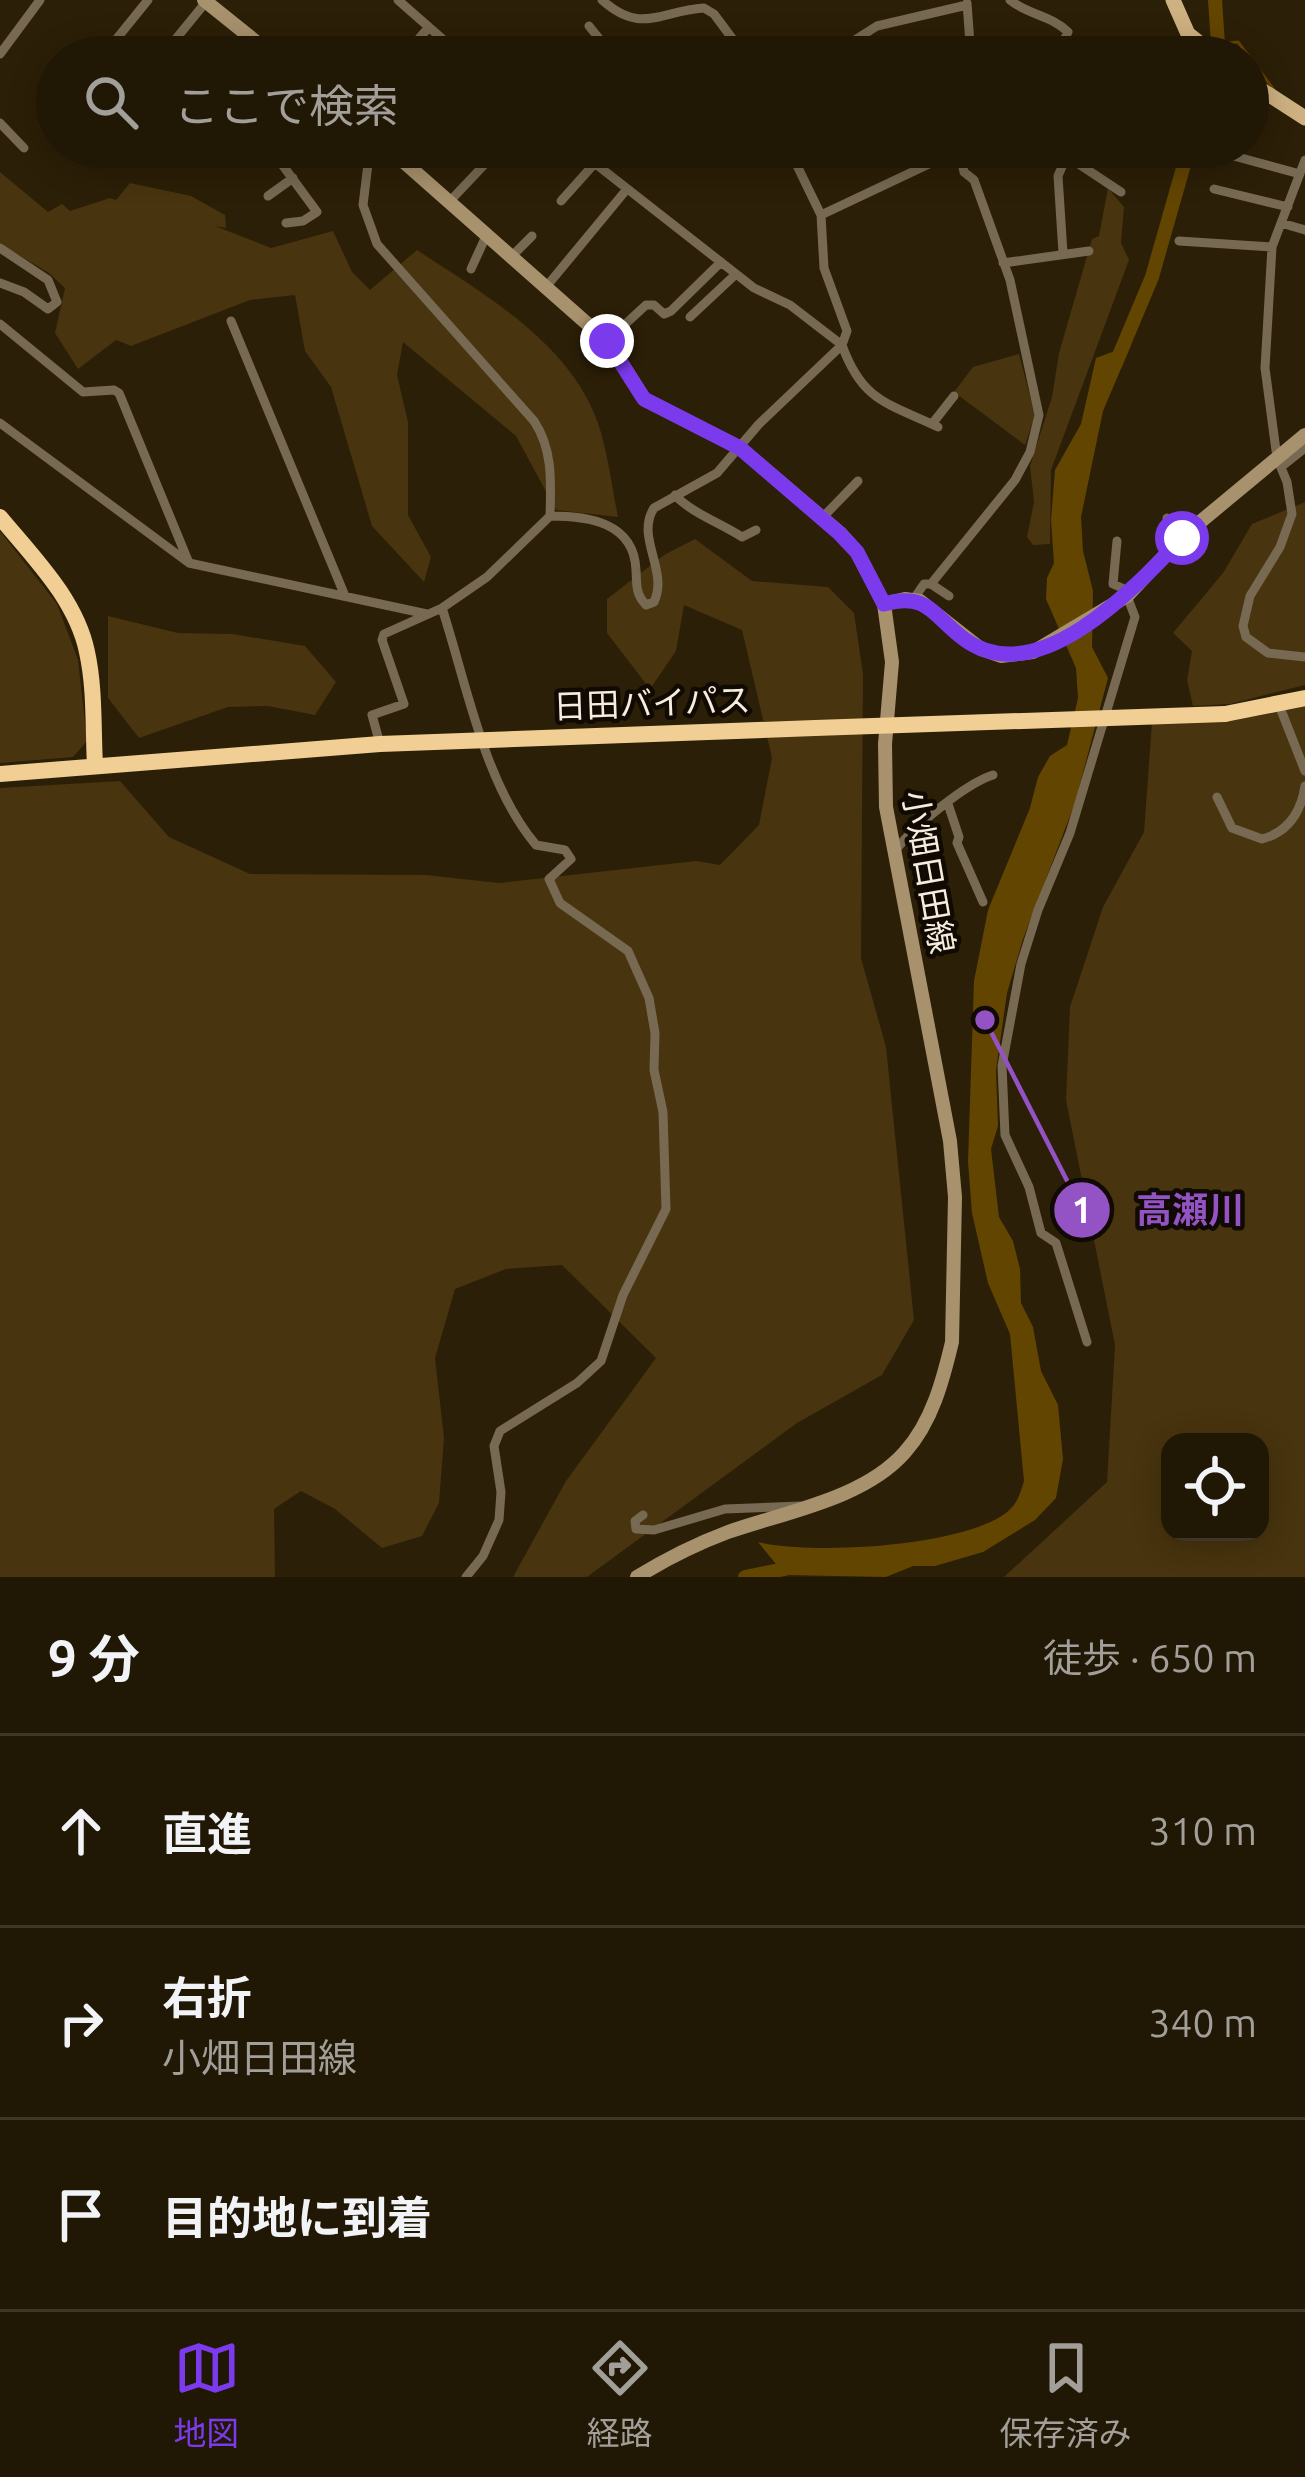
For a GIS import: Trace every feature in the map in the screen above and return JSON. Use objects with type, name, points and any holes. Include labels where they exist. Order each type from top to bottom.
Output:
[{"type":"highway","points":[[0,517],[62,594],[80,628],[88,653],[95,766]]},
{"type":"highway","name":"日田バイパス","points":[[0,774],[380,744],[1225,714],[1305,698]]},
{"type":"main road","points":[[204,1],[249,36]]},
{"type":"main road","points":[[1176,2],[1191,36]]},
{"type":"main road","points":[[1269,95],[1305,118]]},
{"type":"main road","name":"小畑日田線","points":[[412,168],[607,341],[644,399],[740,448],[821,518],[857,552],[884,604],[892,662],[885,744],[886,807],[950,1142],[955,1197],[952,1342],[932,1409],[906,1452],[872,1479],[685,1549],[637,1577]]},
{"type":"main road","points":[[884,604],[920,601],[963,638],[1001,656],[1033,652],[1129,594],[1184,535],[1279,463],[1305,435]]},
{"type":"street","points":[[0,54],[40,0]]},
{"type":"street","points":[[119,36],[148,0]]},
{"type":"street","points":[[398,0],[439,36]]},
{"type":"street","points":[[602,0],[633,21],[704,8],[731,36]]},
{"type":"street","points":[[705,0],[733,36]]},
{"type":"street","points":[[1010,0],[1058,22],[1068,32],[1066,36]]},
{"type":"street","points":[[176,36],[204,1]]},
{"type":"street","points":[[862,36],[877,26],[967,3],[969,36]]},
{"type":"street","points":[[589,26],[597,36]]},
{"type":"street","points":[[421,36],[429,27]]},
{"type":"street","points":[[0,123],[23,148]]},
{"type":"street","points":[[1305,160],[1272,247],[1264,368],[1279,463],[1290,497],[1289,528],[1250,596],[1243,626],[1246,637],[1268,653],[1305,657]]},
{"type":"street","points":[[1269,166],[1300,174]]},
{"type":"street","points":[[285,168],[316,212],[303,221],[286,223]]},
{"type":"street","points":[[368,168],[363,205],[377,244],[543,434],[551,473],[550,516],[487,577],[442,608],[384,634],[404,704],[372,715],[380,744]]},
{"type":"street","points":[[450,201],[481,168]]},
{"type":"street","points":[[560,201],[590,168]]},
{"type":"street","points":[[601,168],[754,288],[790,305],[842,345],[866,391],[935,425],[954,396]]},
{"type":"street","points":[[550,516],[594,519],[626,538],[636,563],[636,589],[646,605],[654,602],[659,592],[647,518],[654,508],[717,473],[759,424],[842,345],[847,331],[824,268],[821,214],[798,168]]},
{"type":"street","points":[[821,214],[919,168]]},
{"type":"street","points":[[914,600],[918,589],[931,584],[1015,480],[1026,463],[1039,415],[1010,280],[974,180],[964,168]]},
{"type":"street","points":[[1061,168],[1063,253]]},
{"type":"street","points":[[1086,168],[1121,191]]},
{"type":"street","points":[[268,196],[293,178]]},
{"type":"street","points":[[546,287],[627,189]]},
{"type":"street","points":[[1214,190],[1288,207]]},
{"type":"street","points":[[1281,224],[1305,230]]},
{"type":"street","points":[[471,269],[487,234]]},
{"type":"street","points":[[512,256],[532,236]]},
{"type":"street","points":[[1179,241],[1272,247]]},
{"type":"street","points":[[0,248],[48,280],[57,302],[48,309],[0,283]]},
{"type":"street","points":[[1003,262],[1089,251]]},
{"type":"street","points":[[607,341],[646,305],[664,314],[671,311],[721,262]]},
{"type":"street","points":[[690,317],[736,274]]},
{"type":"street","points":[[231,321],[345,596]]},
{"type":"street","points":[[0,324],[83,392],[119,393],[189,563]]},
{"type":"street","points":[[0,423],[189,563],[428,614]]},
{"type":"street","points":[[1279,463],[1305,448]]},
{"type":"street","points":[[821,518],[858,481]]},
{"type":"street","points":[[674,495],[687,509],[706,514],[742,537],[756,530]]},
{"type":"street","points":[[1167,518],[1184,535]]},
{"type":"street","points":[[1087,1342],[1056,1244],[1041,1233],[1029,1187],[1005,1135],[1002,1066],[1021,964],[1070,833],[1135,617],[1129,594],[1112,584],[1117,541]]},
{"type":"street","points":[[931,584],[949,596]]},
{"type":"street","points":[[442,608],[496,778],[522,830],[536,845],[565,850],[571,859],[549,879],[560,903],[628,951],[649,998],[654,1070],[663,1112],[667,1209],[623,1295],[601,1361],[577,1383],[500,1431],[494,1446],[501,1492],[499,1520],[483,1556],[466,1577]]},
{"type":"street","points":[[1280,705],[1305,771]]},
{"type":"street","points":[[895,851],[912,827],[993,775]]},
{"type":"street","points":[[1216,797],[1232,828],[1262,839],[1286,828],[1300,807],[1305,786]]},
{"type":"street","points":[[948,804],[957,843],[983,902]]},
{"type":"street","points":[[643,1515],[635,1521],[636,1529],[654,1530],[725,1509],[802,1506]]},
{"type":"shaded area","points":[[0,172],[48,212],[62,204],[70,211],[116,200],[130,183],[191,196],[225,215],[226,228],[215,226],[271,248],[333,231],[352,272],[370,290],[417,250],[523,324],[569,370],[599,426],[618,517],[556,510],[516,436],[403,342],[397,375],[408,422],[408,515],[431,557],[424,582],[372,526],[331,387],[305,351],[295,295],[250,300],[131,346],[116,340],[78,369],[55,333],[65,288],[0,244]]},
{"type":"shaded area","points":[[1108,188],[1124,207],[1121,243],[1129,260],[1051,470],[1050,544],[1033,545],[1027,537],[1034,502],[1030,466],[1092,239],[1099,236]]},
{"type":"shaded area","points":[[1131,345],[1103,411],[1081,517],[1093,591],[1092,647],[1108,678],[1075,803],[1007,993],[996,1070],[998,1126],[991,1149],[999,1217],[1013,1241],[1021,1303],[1033,1327],[1041,1371],[1058,1405],[1063,1459],[1056,1498],[1035,1520],[983,1552],[935,1566],[913,1566],[886,1577],[785,1575],[758,1542],[849,1548],[956,1534],[1006,1513],[1024,1481],[1010,1334],[988,1283],[972,1213],[968,1162],[974,981],[988,910],[1038,777],[1050,756],[1067,745],[1078,698],[1076,668],[1046,599],[1054,563],[1055,470],[1081,424],[1096,358]]},
{"type":"shaded area","points":[[1019,354],[1035,415],[1025,445],[954,392],[973,367]]},
{"type":"shaded area","points":[[1305,502],[1305,685],[1230,704],[1193,706],[1187,680],[1192,651],[1173,633],[1223,573],[1252,524]]},
{"type":"shaded area","points":[[0,531],[57,604],[78,660],[87,741],[73,757],[0,763]]},
{"type":"shaded area","points":[[695,539],[752,581],[828,587],[854,613],[863,674],[861,958],[886,1047],[914,1320],[882,1375],[797,1423],[587,1577],[513,1577],[566,1481],[656,1358],[562,1265],[506,1269],[455,1289],[435,1358],[444,1438],[439,1503],[422,1536],[382,1548],[335,1509],[301,1491],[274,1509],[275,1577],[0,1577],[0,788],[120,781],[169,837],[250,874],[426,875],[499,883],[696,861],[720,865],[759,825],[772,758],[742,630],[684,605],[676,651],[650,689],[607,633],[607,599],[664,555]]},
{"type":"shaded area","points":[[108,616],[178,633],[232,634],[305,646],[336,682],[315,715],[268,706],[228,707],[139,738],[108,698]]},
{"type":"shaded area","points":[[1305,704],[1305,1577],[1004,1577],[1107,1482],[1115,1345],[1066,1100],[1070,1007],[1103,907],[1144,832],[1152,722],[1257,716]]},
{"type":"waterway","points":[[1215,0],[1217,36]]},
{"type":"waterway","points":[[1269,83],[1274,90]]},
{"type":"waterway","points":[[1115,365],[1152,277],[1183,168]]},
{"type":"waterway","points":[[745,1577],[799,1566]]},
{"type":"place","name":"高瀬川","points":[[985,1020]]},
{"type":"route","points":[[607,341],[644,399],[740,448],[839,533],[864,563],[884,604],[920,601],[963,638],[1001,656],[1033,652],[1109,609],[1182,538]]}]
